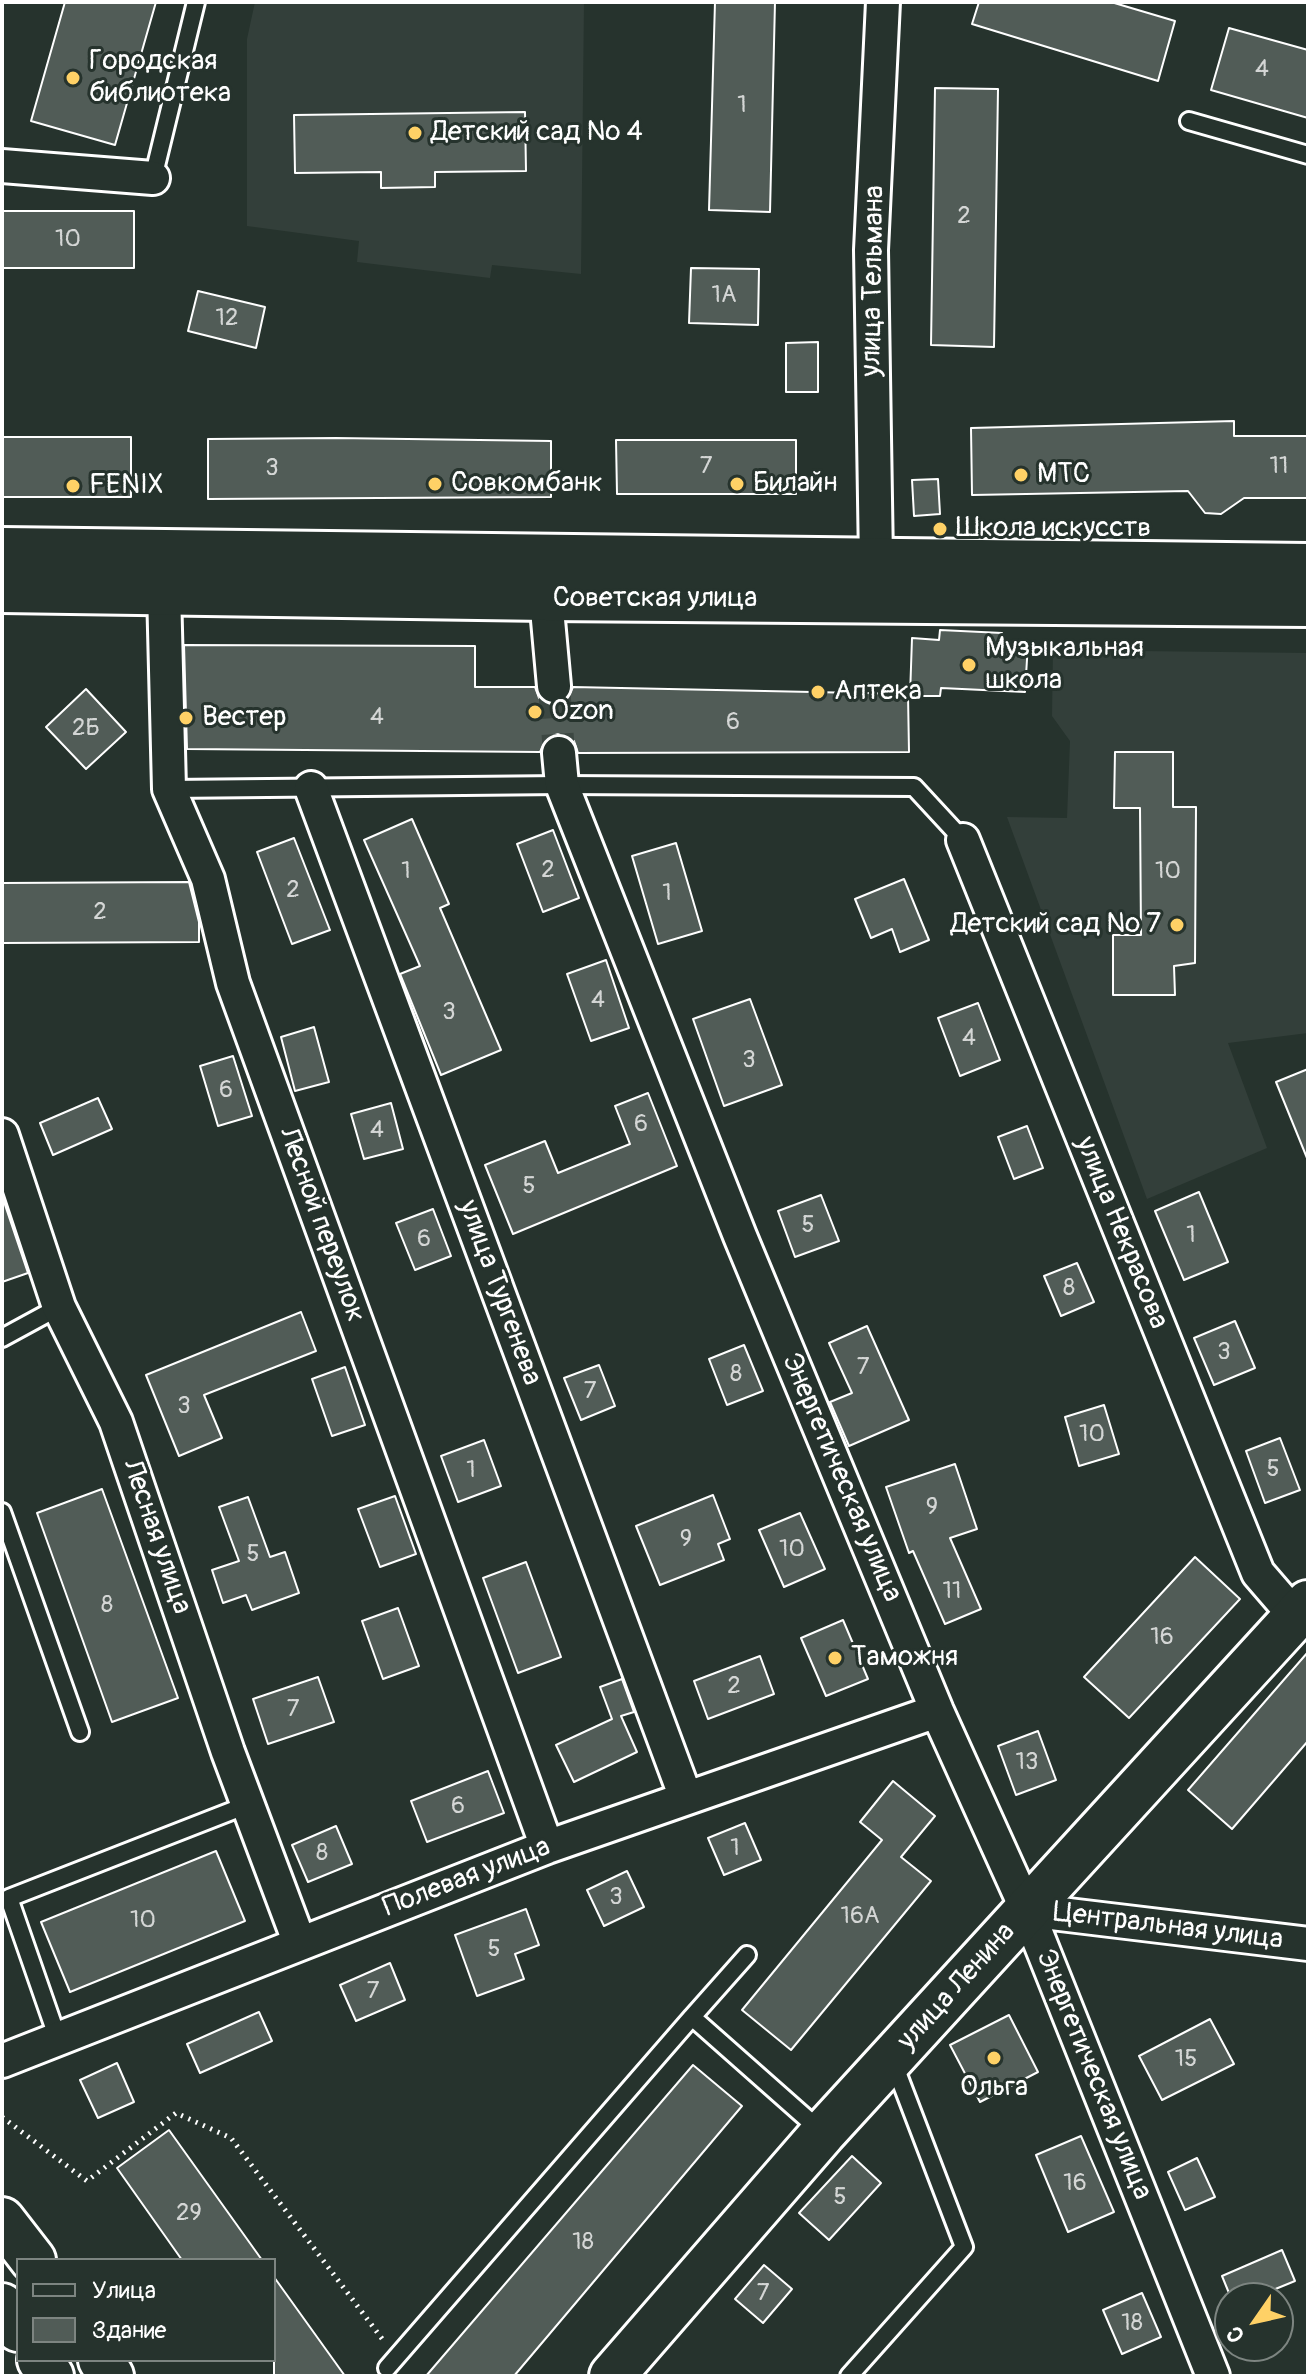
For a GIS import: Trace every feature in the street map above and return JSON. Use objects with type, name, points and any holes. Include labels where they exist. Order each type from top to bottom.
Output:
[{"type":"main road","name":"Советская улица","points":[[2,550],[1308,566]]},
{"type":"main road","name":"Советская улица","points":[[2,590],[1308,604]]},
{"type":"main road","name":"улица Ленина","points":[[612,2376],[823,2133],[1302,1610]]},
{"type":"main road","points":[[2,2220],[31,2258]]},
{"type":"main road","points":[[2,2306],[16,2326]]},
{"type":"street","name":"улица Тельмана","points":[[876,561],[871,250],[883,2]]},
{"type":"street","points":[[2,166],[153,178]]},
{"type":"street","name":"Лесной переулок","points":[[164,590],[169,789],[208,879],[233,983],[547,1847]]},
{"type":"street","points":[[546,598],[554,686]]},
{"type":"street","name":"Энергетическая улица","points":[[559,753],[562,785],[740,1236],[937,1711],[1027,1910],[1213,2376]]},
{"type":"street","name":"улица Тургенева","points":[[311,788],[686,1798]]},
{"type":"street","name":"улица Некрасова","points":[[963,840],[1258,1573],[1302,1610]]},
{"type":"street","name":"Лесная улица","points":[[2,1135],[59,1307],[116,1422],[247,1805],[300,1944]]},
{"type":"street","name":"Полевая улица","points":[[2,2061],[547,1847],[937,1711]]},
{"type":"street","name":"Центральная улица","points":[[1027,1910],[1308,1944]]},
{"type":"lane","points":[[153,178],[196,2]]},
{"type":"lane","points":[[1189,121],[1308,155]]},
{"type":"lane","points":[[169,789],[562,785],[914,787],[963,840]]},
{"type":"lane","points":[[2,1338],[59,1307]]},
{"type":"lane","points":[[2,1512],[80,1732]]},
{"type":"lane","points":[[58,2039],[9,1898],[247,1805]]},
{"type":"lane","points":[[392,2362],[747,1955]]},
{"type":"lane","points":[[692,2017],[823,2133]]},
{"type":"lane","points":[[849,2376],[964,2247],[892,2059]]},
{"type":"path","points":[[2,2117],[87,2181],[176,2113],[231,2138],[392,2362]]},
{"type":"shaded area","name":"Детский сад № 4","points":[[255,2],[584,2],[581,274],[492,265],[490,278],[357,262],[359,241],[247,226],[247,39]]},
{"type":"shaded area","name":"Детский сад № 7","points":[[1053,650],[1308,653],[1308,1033],[1228,1043],[1267,1148],[1147,1199],[1007,817],[1067,818],[1070,741],[1052,716]]},
{"type":"building","points":[[65,2],[156,2],[115,145],[31,121]]},
{"type":"building","points":[[715,2],[775,2],[770,212],[709,210]]},
{"type":"building","points":[[979,2],[1111,2],[1175,21],[1158,81],[972,24]]},
{"type":"building","points":[[1229,28],[1308,50],[1308,118],[1211,90]]},
{"type":"building","points":[[935,88],[998,89],[994,347],[931,345]]},
{"type":"building","points":[[525,112],[526,171],[435,172],[435,187],[381,188],[381,172],[295,173],[294,115]]},
{"type":"building","points":[[2,211],[134,211],[134,268],[2,268]]},
{"type":"building","points":[[691,268],[759,269],[758,325],[689,323]]},
{"type":"building","points":[[198,291],[265,307],[256,348],[188,331]]},
{"type":"building","points":[[818,342],[818,392],[786,392],[786,343]]},
{"type":"building","points":[[1234,421],[1234,436],[1308,436],[1308,498],[1244,498],[1221,514],[1205,513],[1188,491],[972,495],[971,428]]},
{"type":"building","points":[[2,437],[131,437],[131,497],[2,497]]},
{"type":"building","points":[[208,439],[551,441],[551,497],[208,499]]},
{"type":"building","points":[[616,440],[796,440],[796,494],[617,494]]},
{"type":"building","points":[[938,479],[940,514],[914,516],[912,480]]},
{"type":"building","name":"Музыкальная школа","points":[[940,630],[1002,633],[1002,642],[1028,643],[1025,692],[941,688],[940,696],[910,696],[912,638],[939,640]]},
{"type":"building","points":[[184,645],[475,646],[475,687],[535,687],[539,698],[555,705],[566,701],[573,687],[908,694],[909,752],[578,753],[574,741],[558,734],[547,738],[540,752],[187,749]]},
{"type":"building","points":[[86,689],[126,732],[86,769],[46,727]]},
{"type":"building","points":[[1115,752],[1173,752],[1173,807],[1196,807],[1195,963],[1174,966],[1175,995],[1113,995],[1113,935],[1141,935],[1140,808],[1114,808]]},
{"type":"building","points":[[412,819],[449,904],[440,908],[501,1050],[441,1075],[400,974],[420,966],[364,840]]},
{"type":"building","points":[[553,830],[579,898],[543,912],[517,844]]},
{"type":"building","points":[[294,838],[330,930],[292,944],[257,852]]},
{"type":"building","points":[[676,843],[702,931],[658,944],[632,856]]},
{"type":"building","points":[[904,879],[929,940],[900,952],[892,929],[871,938],[855,899]]},
{"type":"building","points":[[189,882],[199,922],[199,942],[2,943],[2,883]]},
{"type":"building","points":[[606,960],[629,1028],[591,1041],[567,974]]},
{"type":"building","points":[[750,999],[782,1085],[724,1106],[693,1019]]},
{"type":"building","points":[[978,1003],[1000,1060],[960,1076],[938,1018]]},
{"type":"building","points":[[314,1027],[329,1082],[295,1091],[281,1037]]},
{"type":"building","points":[[233,1056],[252,1116],[218,1126],[200,1066]]},
{"type":"building","points":[[1308,1069],[1308,1157],[1307,1158],[1276,1082]]},
{"type":"building","points":[[648,1093],[677,1166],[513,1234],[485,1165],[545,1141],[558,1173],[630,1144],[615,1106]]},
{"type":"building","points":[[98,1098],[112,1129],[53,1155],[40,1123]]},
{"type":"building","points":[[391,1103],[403,1149],[364,1159],[351,1114]]},
{"type":"building","points":[[1027,1126],[1043,1168],[1014,1179],[998,1137]]},
{"type":"building","points":[[1199,1192],[1228,1262],[1184,1280],[1155,1211]]},
{"type":"building","points":[[821,1195],[839,1241],[795,1257],[778,1211]]},
{"type":"building","points":[[2,1196],[28,1273],[2,1282]]},
{"type":"building","points":[[433,1209],[451,1256],[415,1270],[396,1223]]},
{"type":"building","points":[[1077,1263],[1094,1302],[1061,1316],[1044,1276]]},
{"type":"building","points":[[301,1312],[316,1351],[204,1395],[222,1438],[179,1456],[146,1375]]},
{"type":"building","points":[[1235,1321],[1255,1368],[1214,1385],[1194,1338]]},
{"type":"building","points":[[867,1326],[909,1420],[849,1446],[830,1402],[852,1393],[829,1343]]},
{"type":"building","points":[[744,1345],[763,1391],[727,1405],[709,1359]]},
{"type":"building","points":[[599,1365],[615,1406],[581,1420],[564,1378]]},
{"type":"building","points":[[345,1367],[365,1425],[332,1436],[312,1379]]},
{"type":"building","points":[[1104,1405],[1119,1454],[1079,1466],[1065,1417]]},
{"type":"building","points":[[1280,1438],[1300,1490],[1265,1503],[1246,1451]]},
{"type":"building","points":[[484,1440],[501,1486],[458,1502],[441,1456]]},
{"type":"building","points":[[955,1464],[977,1529],[950,1538],[981,1609],[945,1624],[913,1551],[909,1553],[886,1487]]},
{"type":"building","points":[[102,1489],[178,1698],[112,1722],[37,1513]]},
{"type":"building","points":[[713,1495],[730,1539],[718,1544],[724,1560],[660,1585],[636,1526]]},
{"type":"building","points":[[395,1496],[416,1554],[380,1567],[358,1509]]},
{"type":"building","points":[[248,1497],[270,1557],[285,1552],[299,1593],[252,1610],[246,1595],[223,1603],[212,1570],[239,1561],[219,1507]]},
{"type":"building","points":[[800,1513],[825,1569],[784,1587],[759,1530]]},
{"type":"building","points":[[1195,1557],[1240,1599],[1129,1718],[1084,1677]]},
{"type":"building","points":[[526,1562],[561,1657],[518,1673],[483,1578]]},
{"type":"building","points":[[398,1608],[419,1666],[383,1679],[362,1621]]},
{"type":"building","name":"Таможня","points":[[843,1620],[868,1679],[826,1696],[801,1638]]},
{"type":"building","points":[[1308,1652],[1308,1741],[1232,1829],[1188,1790]]},
{"type":"building","points":[[760,1656],[774,1694],[708,1719],[694,1681]]},
{"type":"building","points":[[318,1677],[334,1722],[268,1744],[253,1699]]},
{"type":"building","points":[[622,1679],[634,1712],[621,1716],[637,1752],[574,1782],[556,1745],[612,1719],[600,1687]]},
{"type":"building","points":[[1038,1731],[1056,1780],[1016,1795],[998,1746]]},
{"type":"building","points":[[488,1771],[504,1813],[427,1842],[411,1801]]},
{"type":"building","points":[[893,1781],[935,1816],[901,1857],[931,1881],[791,2050],[742,2010],[882,1840],[860,1822]]},
{"type":"building","points":[[745,1823],[761,1860],[724,1875],[708,1838]]},
{"type":"building","points":[[336,1826],[352,1864],[308,1882],[292,1845]]},
{"type":"building","points":[[216,1851],[245,1921],[70,1992],[41,1922]]},
{"type":"building","points":[[627,1871],[644,1907],[604,1926],[587,1890]]},
{"type":"building","points":[[526,1909],[539,1945],[515,1954],[524,1979],[477,1996],[455,1935]]},
{"type":"building","points":[[390,1963],[405,2000],[356,2021],[340,1985]]},
{"type":"building","points":[[259,2012],[272,2041],[200,2073],[187,2044]]},
{"type":"building","name":"Ольга","points":[[1009,2015],[1038,2072],[980,2102],[950,2045]]},
{"type":"building","points":[[1210,2019],[1234,2064],[1162,2100],[1139,2056]]},
{"type":"building","points":[[117,2063],[134,2102],[98,2118],[80,2080]]},
{"type":"building","points":[[693,2065],[742,2106],[514,2376],[426,2376]]},
{"type":"building","points":[[169,2130],[261,2258],[181,2258],[117,2168]]},
{"type":"building","points":[[1081,2136],[1114,2212],[1068,2232],[1036,2155]]},
{"type":"building","points":[[852,2156],[881,2183],[829,2240],[799,2213]]},
{"type":"building","points":[[1197,2158],[1215,2197],[1185,2210],[1168,2172]]},
{"type":"building","points":[[1282,2250],[1295,2281],[1224,2282],[1222,2276]]},
{"type":"building","points":[[764,2265],[792,2289],[763,2323],[735,2299]]},
{"type":"building","points":[[276,2280],[345,2376],[274,2376],[276,2362]]},
{"type":"building","points":[[1142,2293],[1161,2337],[1122,2354],[1103,2310]]},
{"type":"tunnel","points":[[554,686],[559,753]]},
{"type":"place","name":"Городская библиотека","points":[[73,78]]},
{"type":"place","name":"Детский сад № 4","points":[[415,133]]},
{"type":"place","name":"МТС","points":[[1021,475]]},
{"type":"place","name":"Совкомбанк","points":[[435,484]]},
{"type":"place","name":"Билайн","points":[[737,484]]},
{"type":"place","name":"FENIX","points":[[73,486]]},
{"type":"place","name":"Школа искусств","points":[[940,529]]},
{"type":"place","name":"Музыкальная школа","points":[[969,665]]},
{"type":"place","name":"Аптека","points":[[818,692]]},
{"type":"place","name":"Ozon","points":[[535,712]]},
{"type":"place","name":"Вестер","points":[[186,718]]},
{"type":"place","name":"Детский сад № 7","points":[[1177,925]]},
{"type":"place","name":"Таможня","points":[[835,1658]]},
{"type":"place","name":"Ольга","points":[[994,2058]]}]
